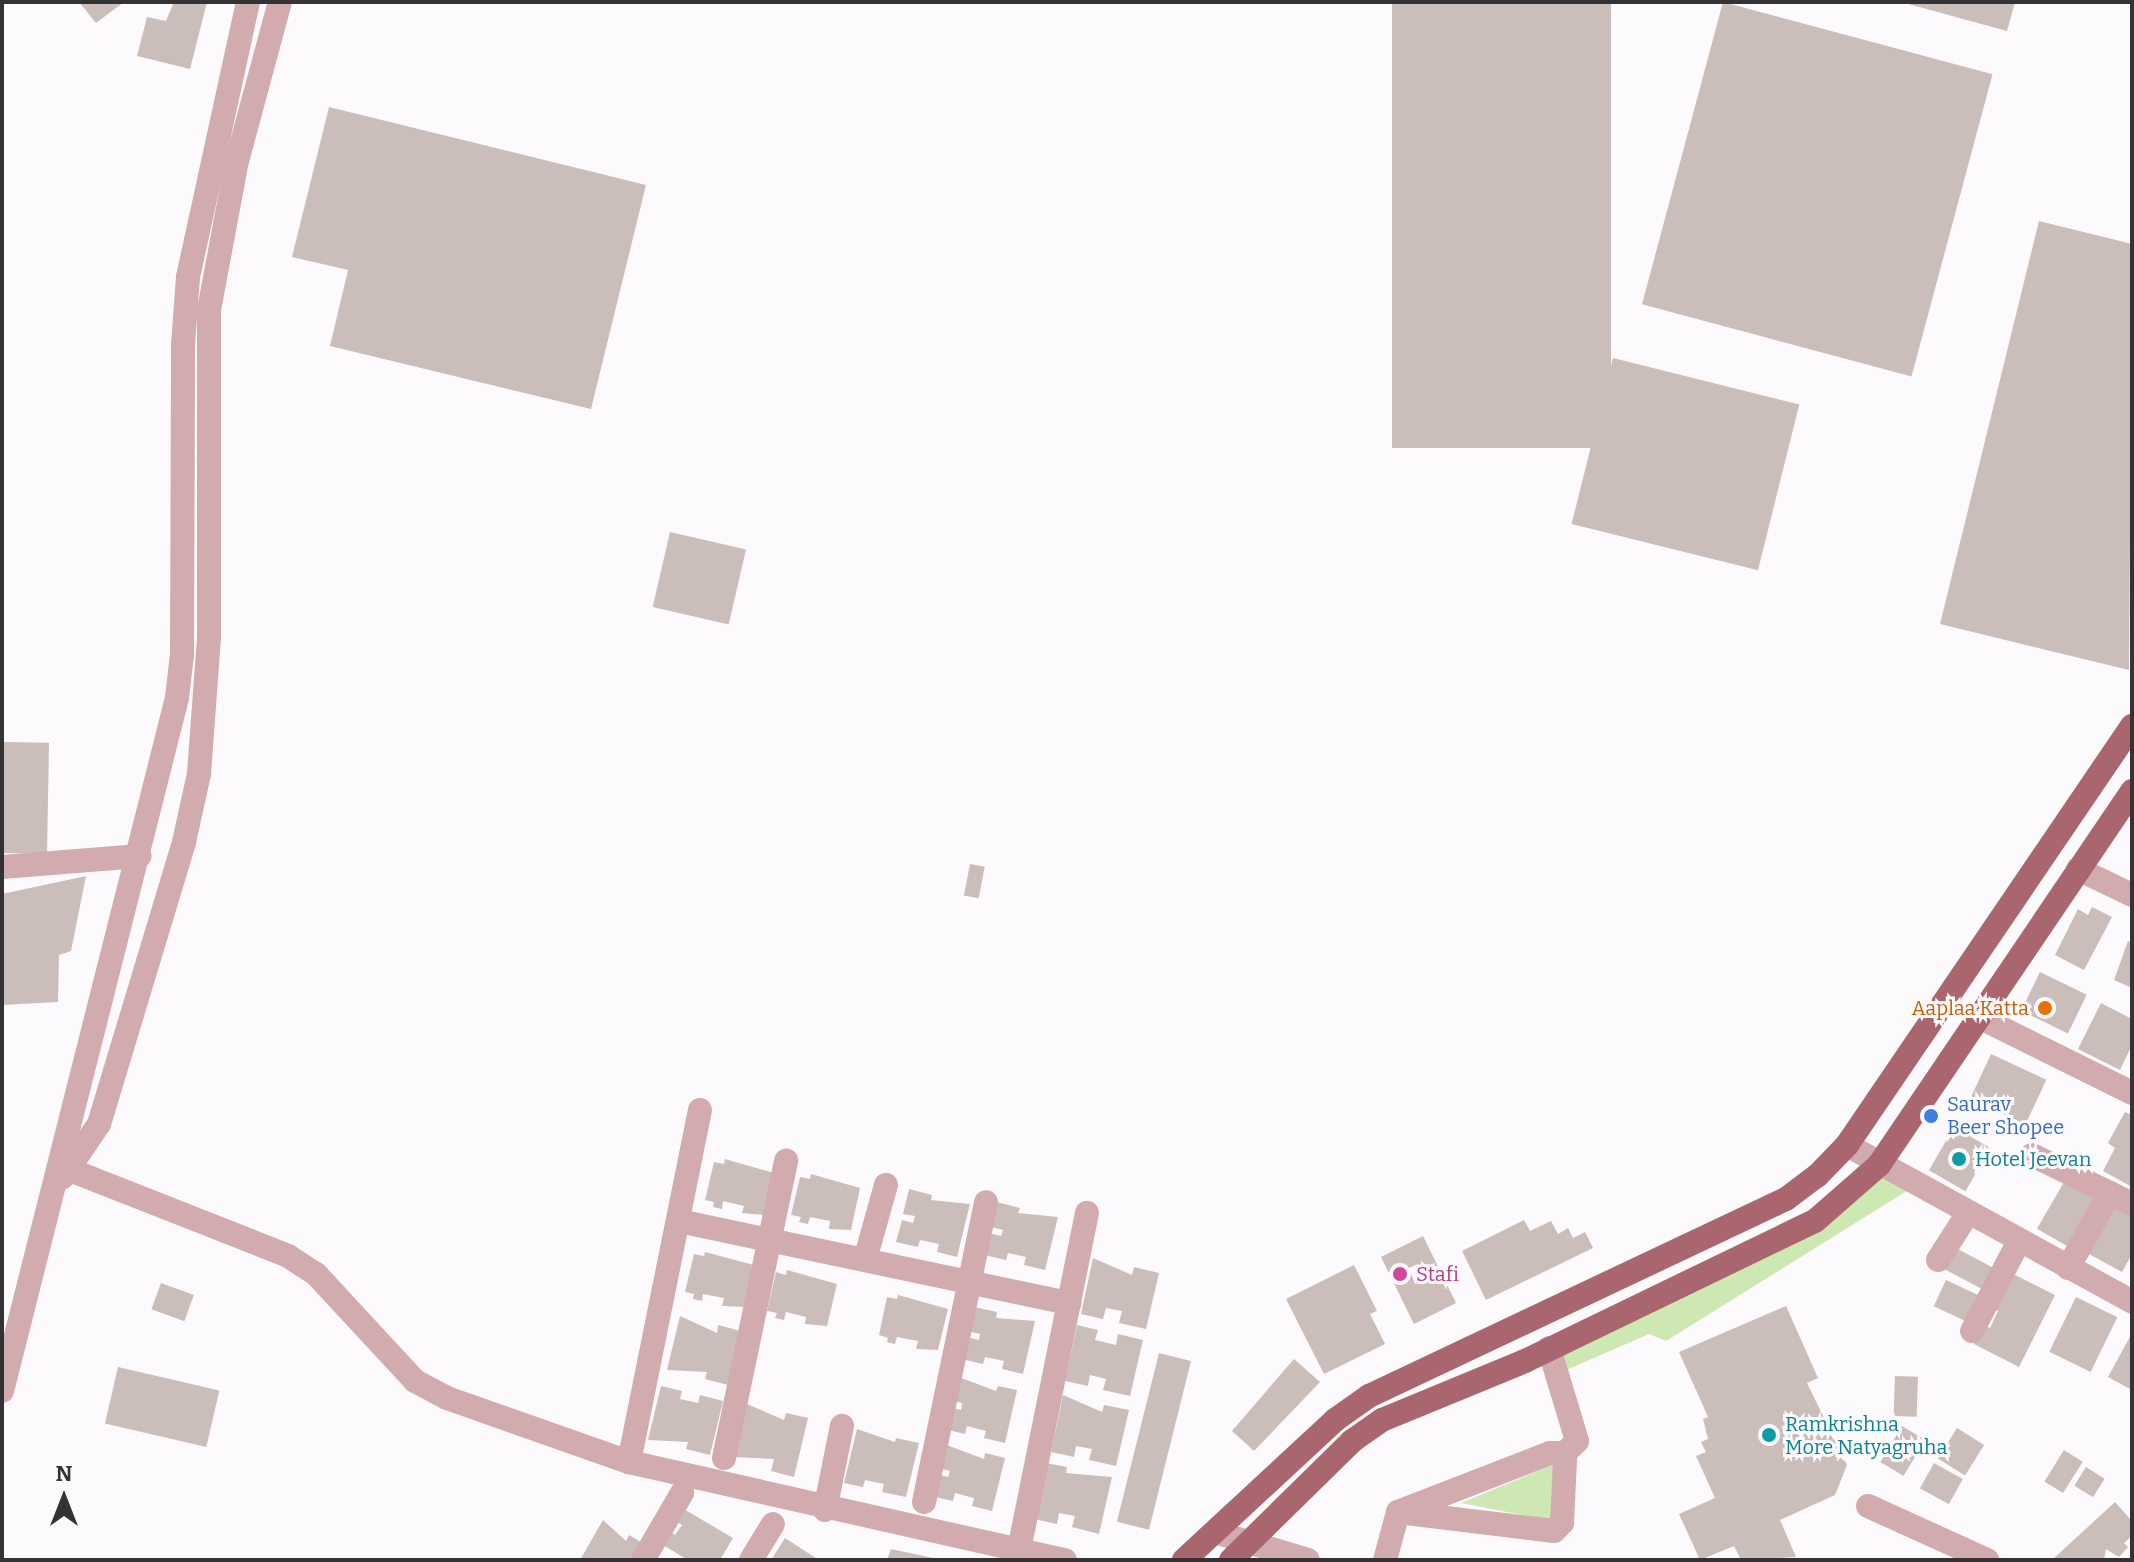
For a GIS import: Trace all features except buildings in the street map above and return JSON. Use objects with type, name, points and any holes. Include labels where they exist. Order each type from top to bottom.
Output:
[{"type":"main road","points":[[1193,1558],[1215,1532],[1335,1420],[1369,1396],[1786,1199],[1847,1145],[2132,726]]},
{"type":"main road","points":[[1231,1560],[1352,1441],[1382,1420],[1549,1348],[1804,1227],[1879,1165],[2132,791]]},
{"type":"street","points":[[2,1391],[61,1174],[177,698],[182,654],[183,345],[188,277],[248,2]]},
{"type":"street","points":[[61,1174],[99,1124],[169,897],[199,774],[209,638],[209,310],[237,161],[280,2]]},
{"type":"street","points":[[2,867],[140,856]]},
{"type":"street","points":[[2078,869],[2132,895]]},
{"type":"street","points":[[1979,1017],[2132,1093]]},
{"type":"street","points":[[629,1462],[700,1110]]},
{"type":"street","points":[[1847,1145],[2068,1268],[2129,1293]]},
{"type":"street","points":[[2032,1155],[2132,1204]]},
{"type":"street","points":[[724,1458],[786,1160]]},
{"type":"street","points":[[61,1174],[288,1256],[324,1282],[415,1381],[447,1398],[629,1462],[825,1510],[1065,1560]]},
{"type":"street","points":[[865,1260],[886,1185]]},
{"type":"street","points":[[2068,1268],[2110,1193]]},
{"type":"street","points":[[924,1502],[986,1202]]},
{"type":"street","points":[[1019,1550],[1087,1213]]},
{"type":"street","points":[[1938,1260],[1968,1213]]},
{"type":"street","points":[[679,1221],[1069,1303]]},
{"type":"street","points":[[1972,1331],[2019,1241]]},
{"type":"street","points":[[1398,1512],[1554,1531],[1562,1523],[1562,1456],[1577,1441],[1549,1348]]},
{"type":"street","points":[[825,1510],[842,1426]]},
{"type":"street","points":[[1398,1512],[1550,1453],[1562,1456]]},
{"type":"street","points":[[643,1560],[682,1493]]},
{"type":"street","points":[[1868,1506],[1951,1552],[1987,1560]]},
{"type":"street","points":[[1385,1560],[1398,1512]]},
{"type":"street","points":[[751,1560],[773,1524]]},
{"type":"street","points":[[1215,1532],[1308,1560]]},
{"type":"green space","points":[[1877,1167],[1910,1189],[1666,1341],[1649,1334],[1548,1378],[1539,1359],[1817,1225]]},
{"type":"green space","points":[[1557,1463],[1558,1522],[1461,1503]]},
{"type":"place","name":"Aaplaa Katta","points":[[2045,1008]]},
{"type":"place","name":"Saurav Beer Shopee","points":[[1931,1116]]},
{"type":"place","name":"Hotel Jeevan","points":[[1959,1159]]},
{"type":"place","name":"Stafi","points":[[1400,1274]]},
{"type":"place","name":"Ramkrishna More Natyagruha","points":[[1769,1435]]}]
